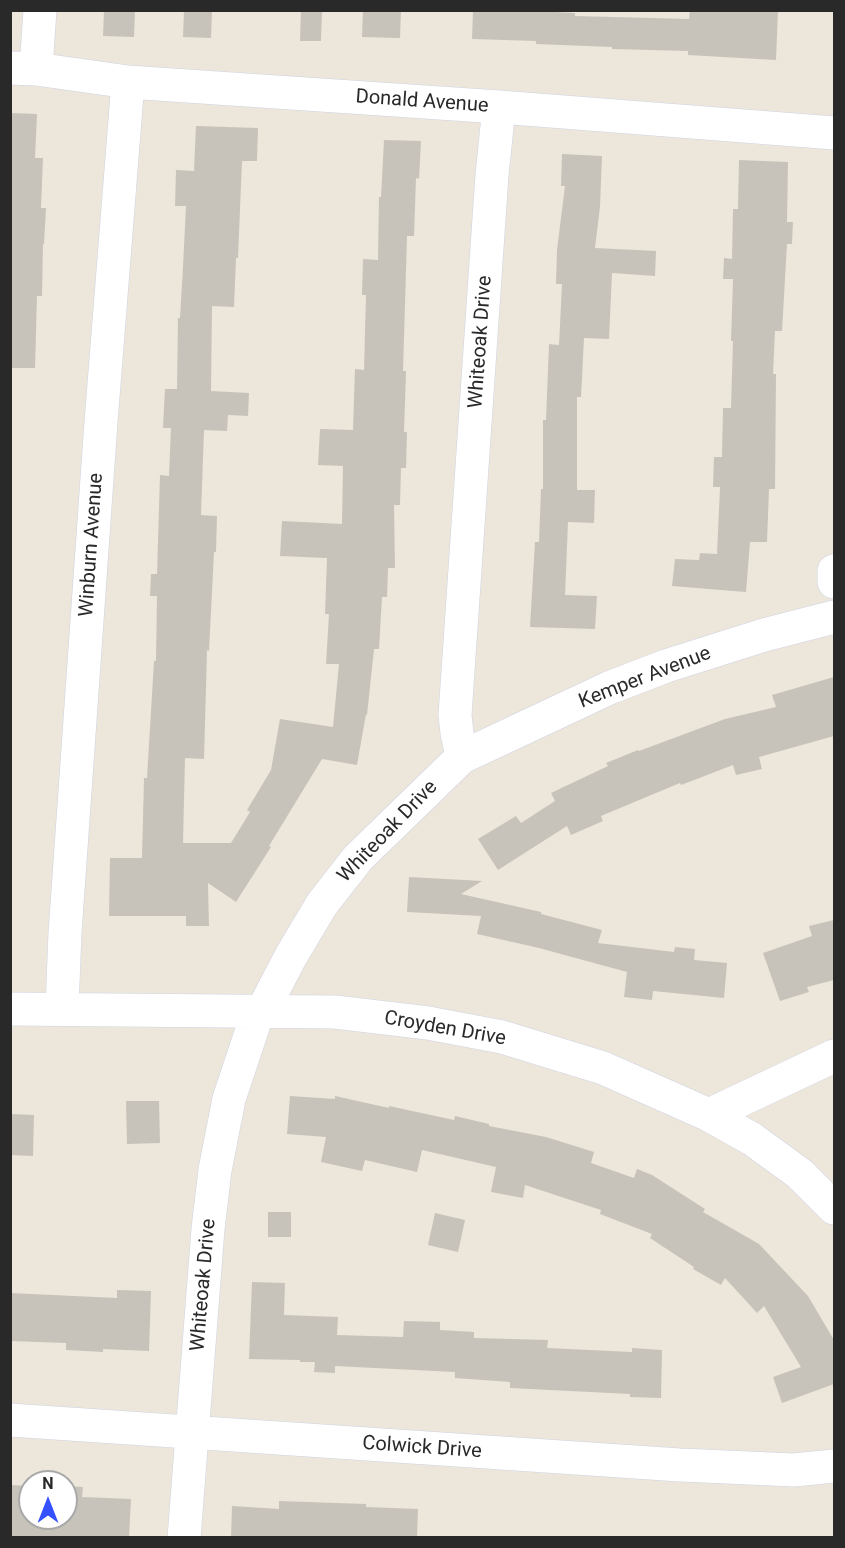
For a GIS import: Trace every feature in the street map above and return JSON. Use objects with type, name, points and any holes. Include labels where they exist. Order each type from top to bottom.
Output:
[{"type":"street","points":[[23,69],[40,10]]},
{"type":"street","name":"Donald Avenue","points":[[23,69],[128,82],[834,133]]},
{"type":"street","name":"Winburn Avenue","points":[[62,1008],[101,422],[128,82]]},
{"type":"street","name":"Whiteoak Drive","points":[[184,1538],[208,1228],[215,1170],[229,1099],[258,1012],[266,1004],[322,904],[358,858],[462,756],[454,715],[492,175],[499,107]]},
{"type":"street","points":[[834,571],[834,582]]},
{"type":"street","name":"Kemper Avenue","points":[[462,756],[628,680],[764,635],[834,617]]},
{"type":"street","name":"Croyden Drive","points":[[10,1009],[335,1012],[428,1023],[502,1037],[603,1068],[709,1115],[752,1139],[800,1174],[834,1208]]},
{"type":"street","points":[[709,1115],[834,1056]]},
{"type":"street","name":"Colwick Drive","points":[[10,1420],[681,1465],[794,1470],[834,1466]]},
{"type":"building","points":[[104,10],[135,10],[134,37],[103,36]]},
{"type":"building","points":[[184,10],[212,10],[211,38],[183,37]]},
{"type":"building","points":[[301,10],[322,10],[321,41],[300,41]]},
{"type":"building","points":[[363,10],[401,10],[400,38],[362,37]]},
{"type":"building","points":[[473,10],[689,19],[690,10],[778,10],[776,60],[688,55],[688,51],[612,49],[612,47],[536,44],[536,41],[472,39]]},
{"type":"building","points":[[10,113],[37,114],[35,158],[43,158],[41,208],[46,208],[42,296],[37,296],[35,368],[10,368]]},
{"type":"building","points":[[196,126],[258,128],[257,161],[242,161],[234,307],[212,306],[211,391],[249,393],[248,416],[228,415],[227,431],[204,430],[201,515],[217,516],[216,552],[214,552],[209,651],[207,650],[204,759],[185,758],[183,843],[231,843],[250,812],[247,810],[271,770],[280,719],[333,727],[339,664],[326,664],[329,614],[325,614],[327,558],[280,556],[282,521],[342,524],[343,466],[318,465],[320,429],[353,430],[355,369],[364,370],[366,295],[362,295],[363,259],[378,260],[379,197],[381,197],[384,140],[421,141],[419,179],[416,178],[414,236],[407,236],[403,371],[406,371],[404,432],[407,432],[406,468],[401,468],[400,505],[394,505],[395,568],[388,568],[387,597],[382,597],[379,649],[374,649],[367,715],[357,765],[322,759],[236,902],[208,883],[209,926],[186,926],[186,916],[109,916],[110,858],[142,858],[144,778],[147,778],[154,661],[156,661],[157,596],[150,596],[151,574],[157,574],[160,475],[169,476],[171,428],[163,428],[165,389],[177,389],[178,318],[180,318],[186,206],[175,206],[176,170],[194,171]]},
{"type":"building","points":[[562,154],[602,156],[600,207],[595,248],[656,251],[655,276],[612,273],[609,339],[584,338],[581,397],[577,397],[577,490],[595,490],[594,523],[568,522],[565,595],[597,596],[595,629],[530,627],[535,542],[539,542],[541,489],[543,489],[543,420],[546,420],[549,344],[559,345],[562,284],[556,284],[557,250],[565,186],[561,186]]},
{"type":"building","points":[[739,160],[788,162],[787,222],[793,222],[792,244],[787,244],[782,331],[775,331],[773,374],[776,374],[775,489],[769,489],[767,542],[750,542],[746,592],[672,586],[675,559],[699,560],[700,553],[717,554],[720,487],[713,487],[714,457],[722,457],[723,408],[731,408],[733,341],[731,341],[733,279],[723,279],[724,258],[732,259],[733,209],[738,209]]},
{"type":"building","points":[[834,677],[834,736],[759,757],[762,769],[736,775],[733,765],[681,785],[680,783],[601,816],[603,821],[571,835],[567,826],[498,870],[478,839],[516,816],[521,823],[555,801],[551,793],[608,766],[606,763],[725,719],[776,707],[772,695]]},
{"type":"building","points":[[409,877],[482,881],[461,894],[541,912],[541,914],[602,930],[598,943],[674,952],[675,947],[695,949],[694,960],[727,963],[724,998],[653,991],[652,1000],[624,997],[627,972],[477,934],[481,916],[407,912]]},
{"type":"building","points":[[834,920],[834,980],[807,987],[809,992],[780,1001],[763,953],[812,936],[809,926]]},
{"type":"building","points":[[290,1096],[335,1099],[335,1096],[454,1120],[455,1116],[489,1124],[489,1126],[546,1137],[594,1152],[591,1163],[634,1178],[637,1169],[652,1175],[705,1209],[703,1212],[759,1244],[808,1296],[834,1340],[834,1384],[782,1403],[773,1377],[801,1367],[764,1306],[757,1313],[725,1278],[721,1285],[693,1269],[694,1267],[650,1238],[652,1234],[600,1214],[601,1210],[525,1185],[523,1198],[491,1192],[496,1167],[422,1150],[417,1172],[365,1160],[362,1171],[321,1162],[326,1137],[287,1134]]},
{"type":"building","points":[[126,1101],[159,1101],[160,1143],[127,1144]]},
{"type":"building","points":[[10,1114],[34,1115],[33,1156],[10,1155]]},
{"type":"building","points":[[268,1212],[291,1212],[291,1237],[268,1237]]},
{"type":"building","points":[[435,1213],[465,1220],[458,1252],[428,1245]]},
{"type":"building","points":[[252,1282],[285,1283],[284,1315],[338,1317],[337,1335],[403,1337],[404,1321],[440,1322],[440,1330],[474,1332],[474,1338],[548,1340],[547,1348],[632,1352],[632,1348],[662,1350],[661,1398],[630,1397],[630,1394],[510,1388],[510,1382],[455,1378],[455,1372],[335,1366],[335,1373],[314,1372],[315,1362],[249,1359]]},
{"type":"building","points":[[117,1290],[151,1291],[149,1351],[66,1350],[66,1343],[10,1341],[10,1293],[117,1298]]},
{"type":"building","points":[[10,1485],[18,1485],[18,1530],[78,1530],[78,1487],[83,1487],[82,1497],[131,1499],[129,1538],[10,1538]]},
{"type":"building","points":[[279,1501],[366,1504],[366,1507],[418,1509],[417,1538],[231,1538],[232,1506],[279,1509]]}]
